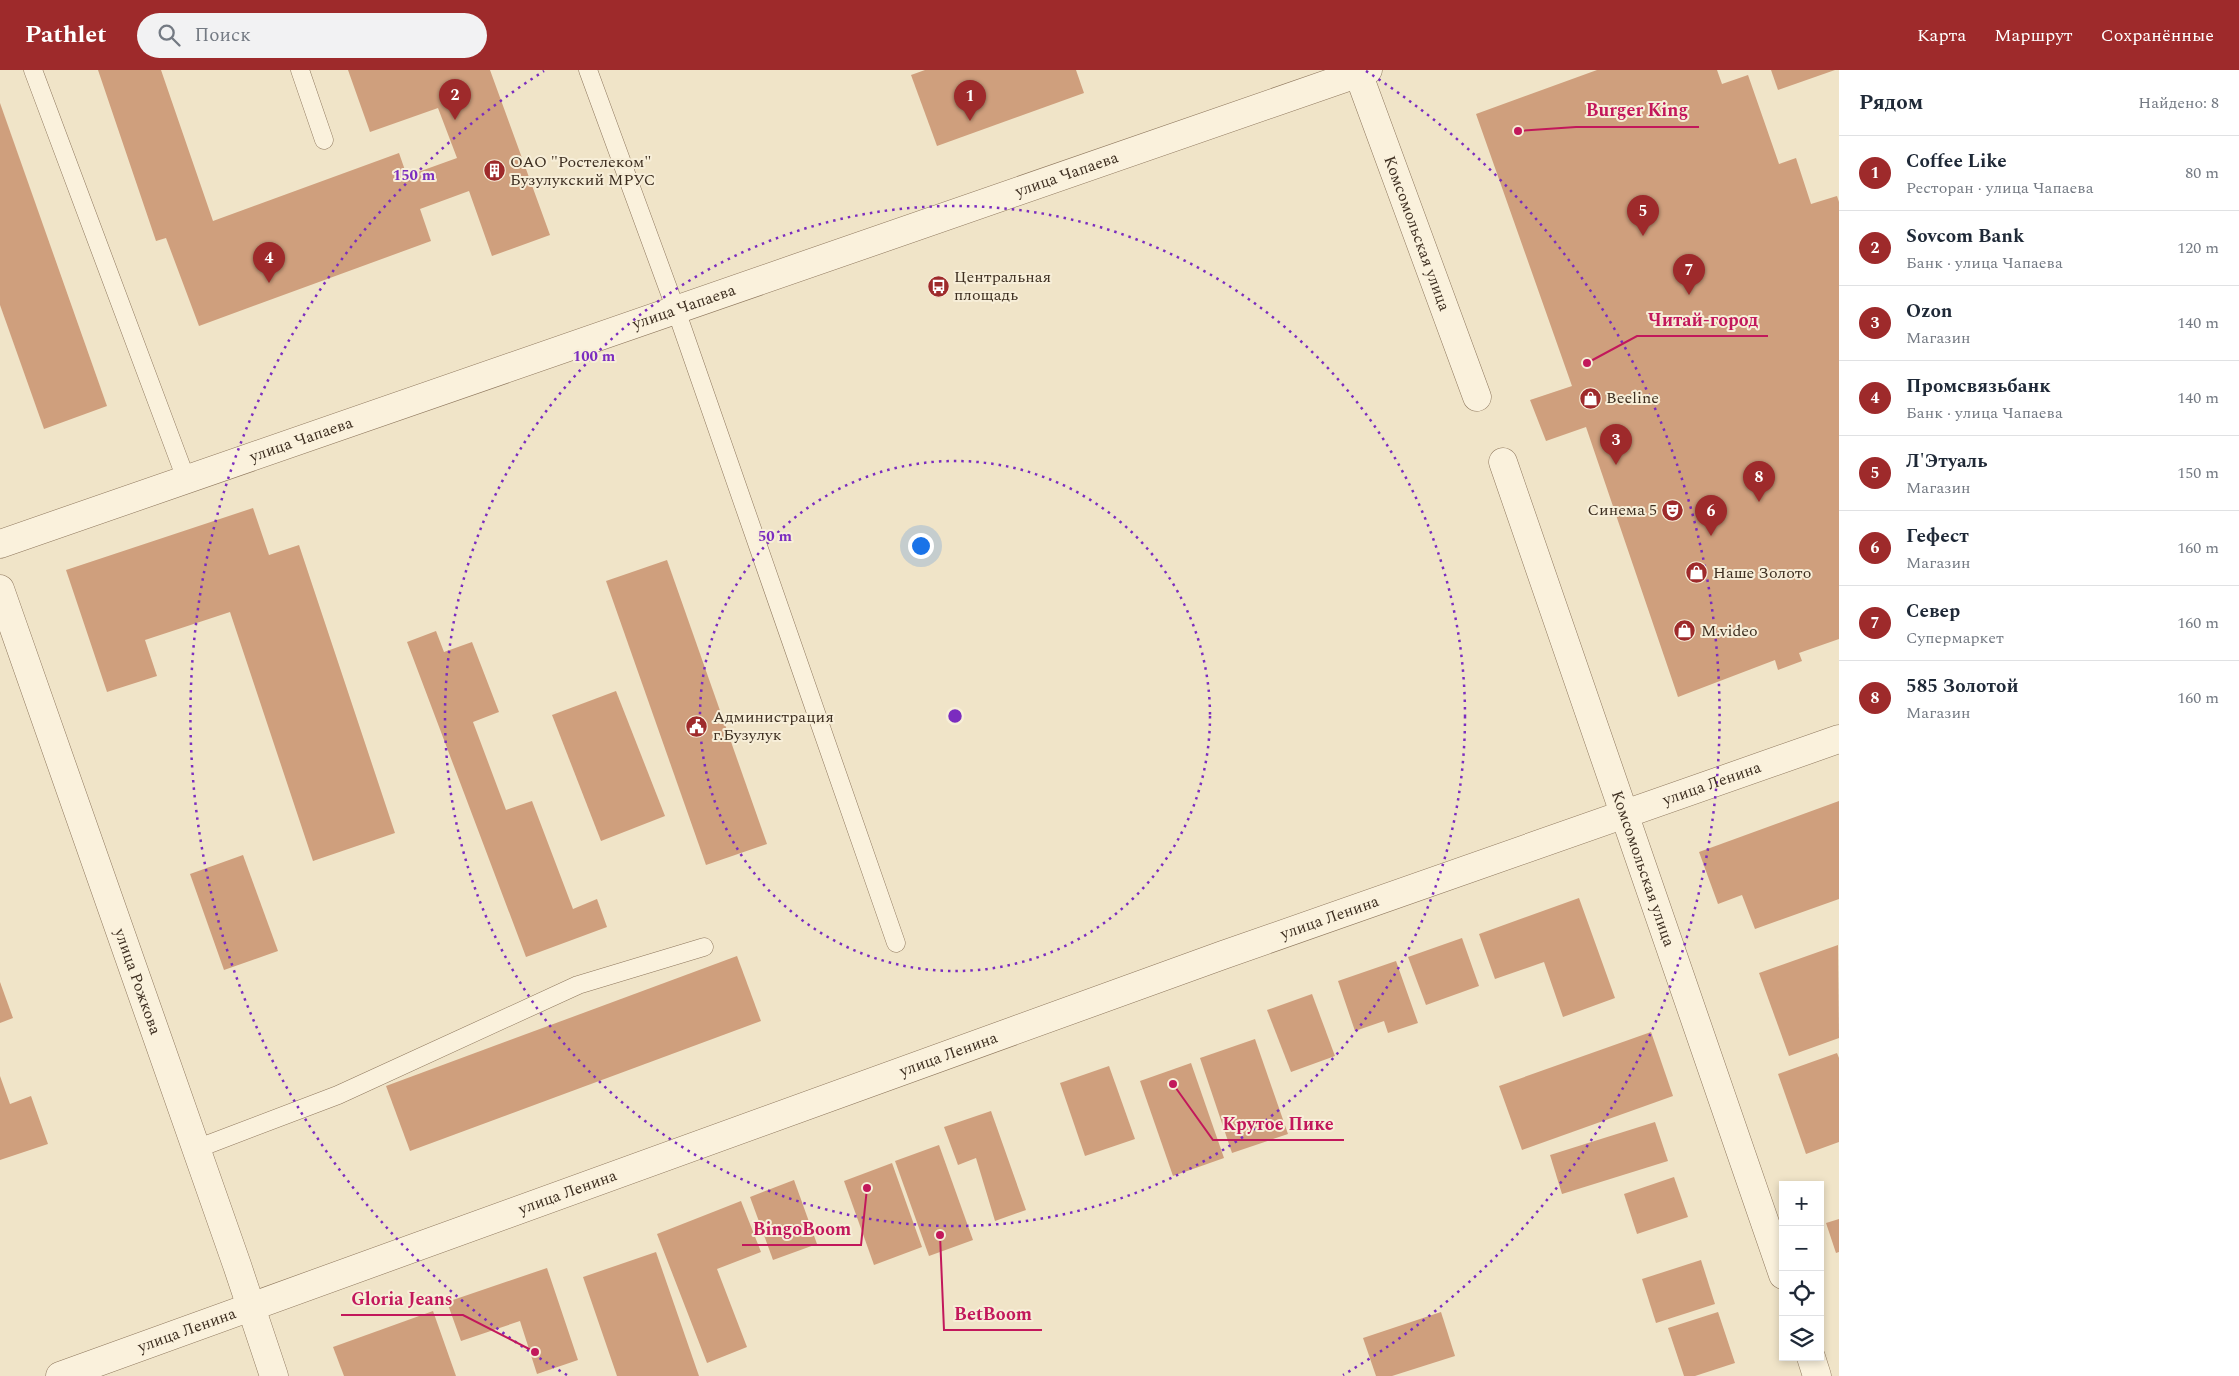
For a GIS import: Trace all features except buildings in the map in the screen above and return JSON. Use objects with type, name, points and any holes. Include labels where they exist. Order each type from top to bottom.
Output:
[{"type":"street","name":"улица Чапаева","points":[[0,544],[1361,71]]},
{"type":"street","name":"Комсомольская улица","points":[[1361,71],[1477,397]]},
{"type":"street","name":"Комсомольская улица","points":[[1503,462],[1782,1271]]},
{"type":"street","name":"улица Рожкова","points":[[0,589],[274,1376]]},
{"type":"street","name":"улица Ленина","points":[[60,1376],[1223,954],[1839,739]]},
{"type":"street","points":[[1812,1361],[1818,1376]]},
{"type":"lane","points":[[33,70],[186,479]]},
{"type":"lane","points":[[300,70],[324,140]]},
{"type":"lane","points":[[588,70],[676,310],[896,943]]},
{"type":"lane","points":[[196,1149],[338,1095],[578,984],[704,947]]},
{"type":"place","name":"Sovcom Bank","points":[[455,120]]},
{"type":"place","name":"Coffee Like","points":[[970,121]]},
{"type":"place","name":"Burger King","points":[[1518,131]]},
{"type":"place","name":"ОАО \"Ростелеком\" Бузулукский МРУС","points":[[494,171]]},
{"type":"place","name":"Л'Этуаль","points":[[1643,236]]},
{"type":"place","name":"Промсвязьбанк","points":[[269,283]]},
{"type":"place","name":"Центральная площадь","points":[[938,286]]},
{"type":"place","name":"Север","points":[[1689,295]]},
{"type":"place","name":"Читай-город","points":[[1587,363]]},
{"type":"place","name":"Beeline","points":[[1590,398]]},
{"type":"place","name":"Ozon","points":[[1616,465]]},
{"type":"place","name":"585 Золотой","points":[[1759,502]]},
{"type":"place","name":"Синема 5","points":[[1673,510]]},
{"type":"place","name":"Гефест","points":[[1711,536]]},
{"type":"place","name":"Наше Золото","points":[[1697,573]]},
{"type":"place","name":"M.video","points":[[1685,631]]},
{"type":"place","name":"Администрация г.Бузулук","points":[[697,726]]},
{"type":"place","name":"Крутое Пике","points":[[1173,1084]]},
{"type":"place","name":"BingoBoom","points":[[867,1188]]},
{"type":"place","name":"BetBoom","points":[[940,1235]]},
{"type":"place","name":"Gloria Jeans","points":[[535,1352]]}]
